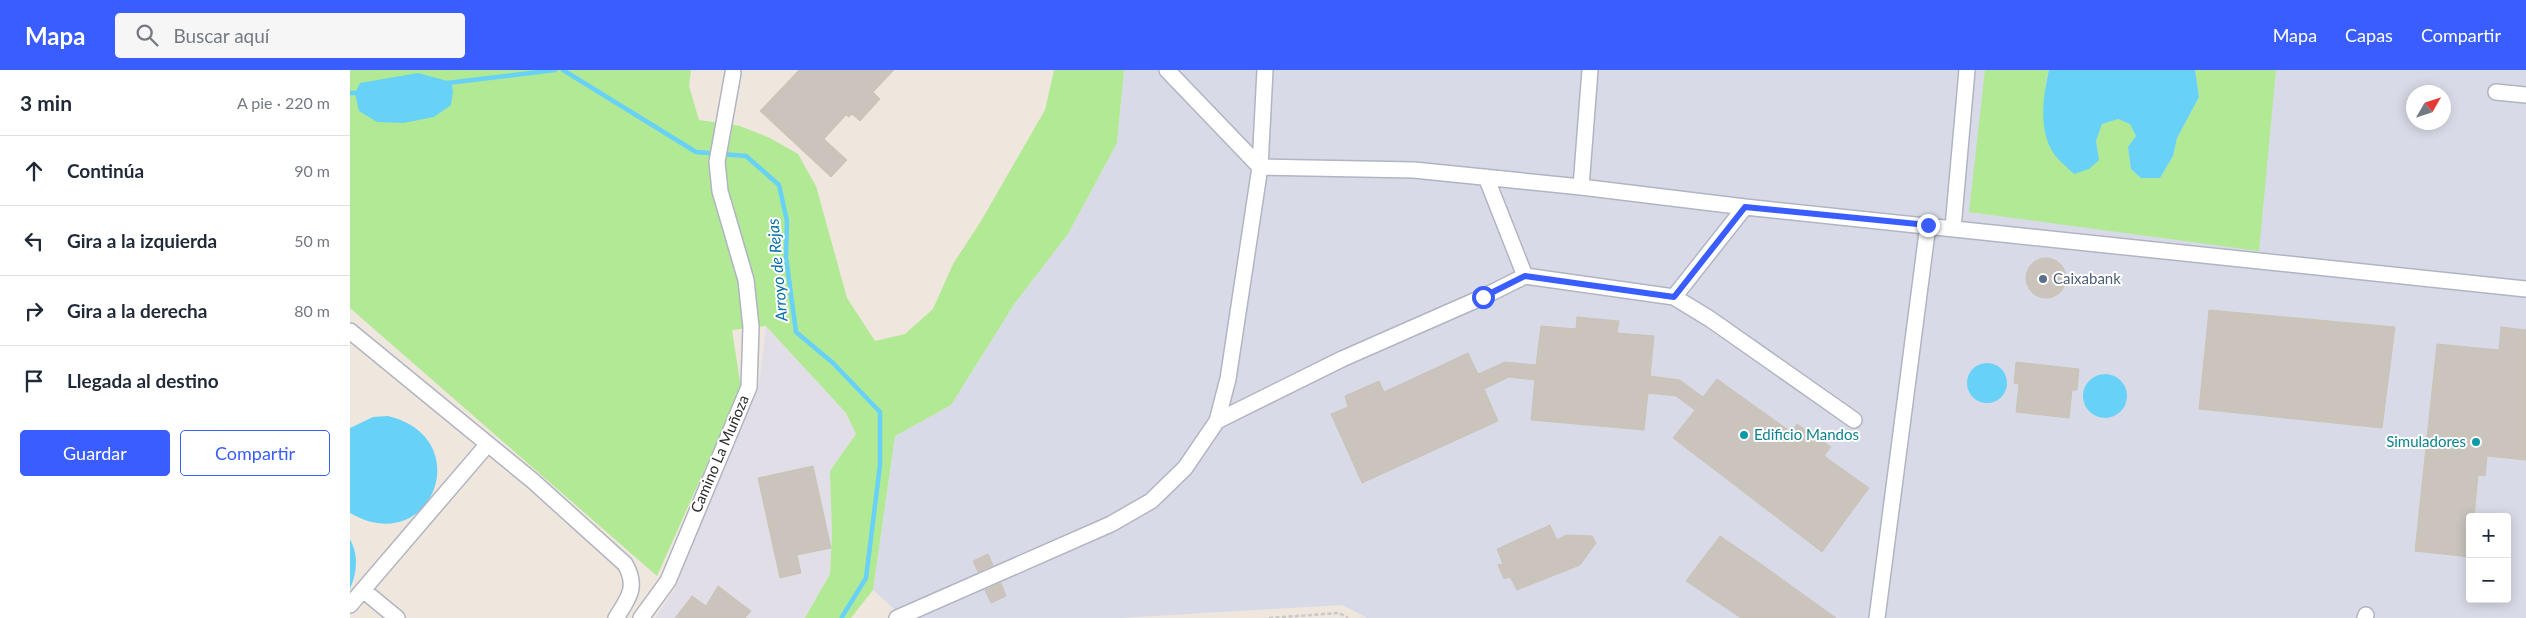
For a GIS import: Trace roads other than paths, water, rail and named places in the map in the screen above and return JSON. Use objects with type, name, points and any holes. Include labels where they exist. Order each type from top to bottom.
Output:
[{"type":"lane","points":[[1167,70],[1260,167],[1414,170],[1582,186],[1745,207],[2526,289]]},
{"type":"lane","points":[[897,618],[1111,524],[1152,501],[1186,468],[1217,421],[1228,379],[1260,167],[1265,70]]},
{"type":"lane","points":[[1582,186],[1590,70]]},
{"type":"lane","points":[[1953,228],[1967,70]]},
{"type":"lane","name":"Camino La Muñoza","points":[[641,618],[668,581],[749,387],[751,327],[746,280],[720,191],[717,162],[733,72]]},
{"type":"lane","points":[[2496,92],[2526,95]]},
{"type":"lane","points":[[1486,177],[1525,276]]},
{"type":"lane","points":[[1674,297],[1745,207]]},
{"type":"lane","points":[[1877,618],[1928,225]]},
{"type":"lane","points":[[1217,421],[1334,363],[1483,297],[1525,276],[1674,297],[1710,319],[1854,420]]},
{"type":"lane","points":[[350,330],[487,445],[533,481],[625,564],[632,577],[629,598],[616,618]]},
{"type":"lane","points":[[350,605],[487,445]]},
{"type":"lane","points":[[363,590],[397,618]]},
{"type":"water","points":[[2049,70],[2195,70],[2199,97],[2177,138],[2173,156],[2160,178],[2141,178],[2131,169],[2128,147],[2136,136],[2130,124],[2118,119],[2102,124],[2096,141],[2099,160],[2089,169],[2074,174],[2061,162],[2049,145],[2044,124],[2045,91]]},
{"type":"water","points":[[418,73],[451,82],[453,91],[451,105],[434,117],[403,123],[377,122],[359,111],[355,93],[360,83]]},
{"type":"water","points":[[1983,363],[1991,363],[1998,366],[2004,372],[2007,383],[2004,394],[1998,400],[1991,403],[1983,403],[1976,400],[1970,394],[1967,387],[1967,379],[1970,372],[1976,366]]},
{"type":"water","points":[[2101,374],[2109,374],[2121,380],[2127,396],[2121,412],[2109,418],[2101,418],[2089,412],[2083,400],[2083,392],[2089,380]]},
{"type":"water","points":[[388,416],[416,428],[432,447],[437,469],[434,490],[422,509],[403,521],[379,523],[350,513],[350,428],[373,417]]},
{"type":"water","points":[[350,539],[355,552],[356,564],[350,589]]},
{"type":"waterway","name":"Arroyo de Rejas","points":[[447,83],[555,70]]},
{"type":"waterway","name":"Arroyo de Rejas","points":[[563,70],[696,152],[746,156],[779,185],[787,221],[786,257],[796,332],[833,363],[880,412],[880,465],[866,578],[842,617]]},
{"type":"waterway","name":"Arroyo de Rejas","points":[[350,93],[361,93]]},
{"type":"place","name":"Caixabank","points":[[2043,279]]},
{"type":"place","name":"Edificio Mandos","points":[[1744,435]]},
{"type":"place","name":"Simuladores","points":[[2476,442]]}]
